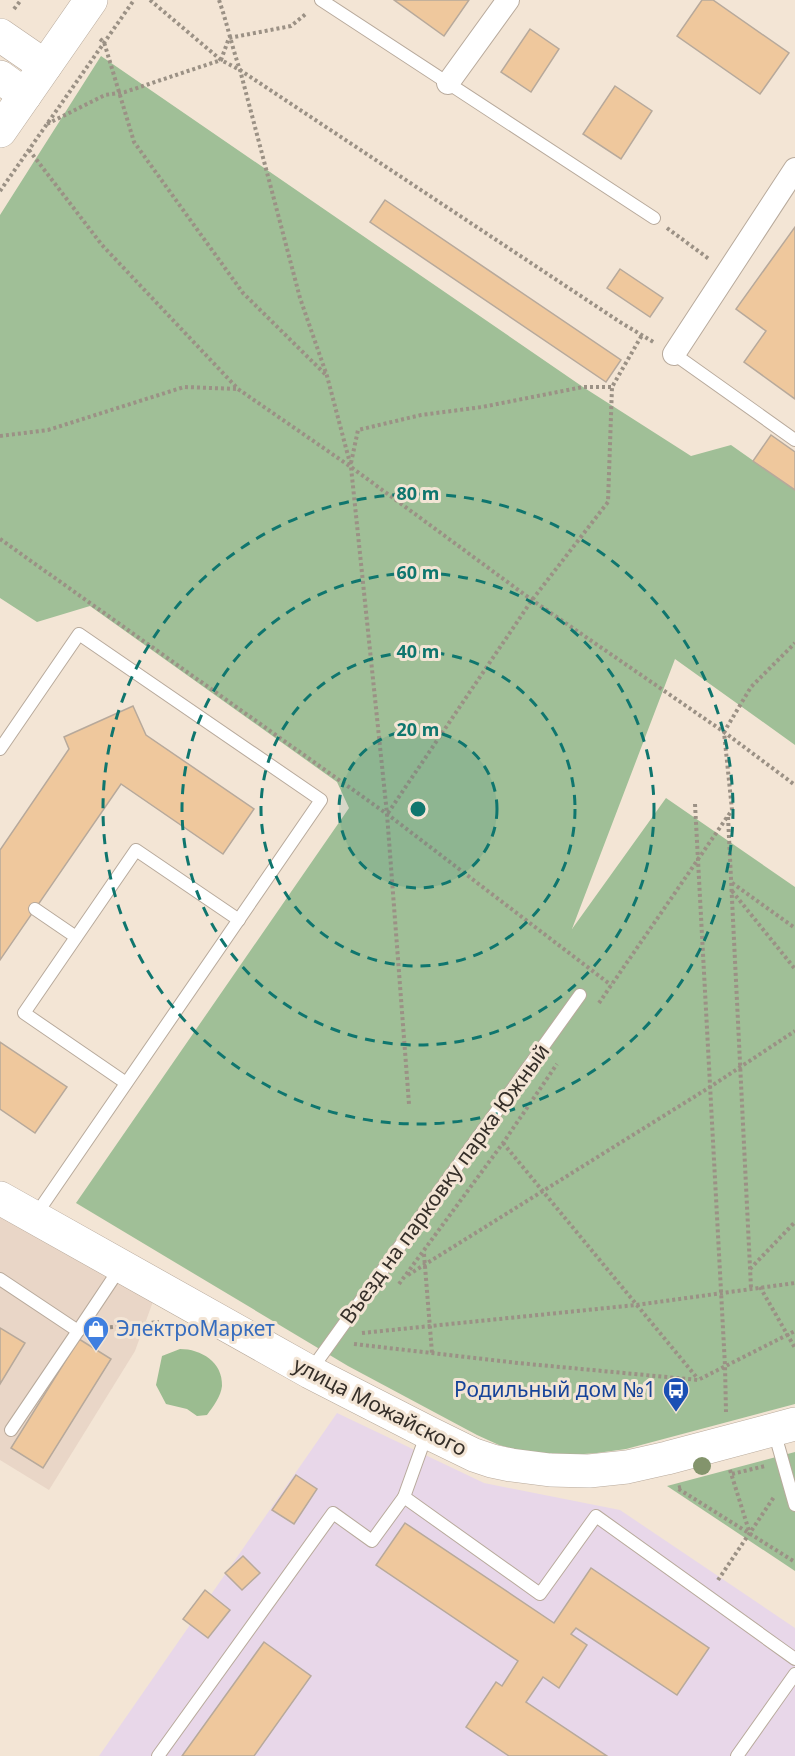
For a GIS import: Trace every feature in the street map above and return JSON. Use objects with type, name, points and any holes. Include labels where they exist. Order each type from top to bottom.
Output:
[{"type":"main road","points":[[0,131],[13,86],[45,66],[91,0]]},
{"type":"main road","points":[[0,35],[45,66]]},
{"type":"main road","name":"улица Можайского","points":[[0,1198],[310,1372],[429,1434],[492,1461],[530,1468],[569,1471],[608,1469],[646,1463],[784,1427]]},
{"type":"street","points":[[448,83],[508,0]]},
{"type":"street","points":[[674,354],[795,169]]},
{"type":"lane","points":[[322,0],[654,218]]},
{"type":"lane","points":[[674,354],[795,440]]},
{"type":"lane","points":[[0,749],[79,634],[321,801],[35,1217]]},
{"type":"lane","points":[[126,1083],[24,1013],[136,850],[239,920]]},
{"type":"lane","points":[[35,909],[76,937]]},
{"type":"lane","name":"Въезд на парковку парка Южный","points":[[310,1372],[580,995]]},
{"type":"lane","points":[[10,1430],[121,1267]]},
{"type":"lane","points":[[0,1279],[78,1331]]},
{"type":"lane","points":[[784,1427],[784,1461],[795,1505]]},
{"type":"lane","points":[[158,1756],[333,1513],[372,1541],[404,1497],[423,1444],[429,1434]]},
{"type":"lane","points":[[404,1497],[540,1594],[596,1516],[795,1659]]},
{"type":"lane","points":[[737,1756],[795,1674]]},
{"type":"path","points":[[0,191],[134,0]]},
{"type":"path","points":[[150,0],[220,60],[240,70],[620,322],[674,354]]},
{"type":"path","points":[[219,0],[240,70],[300,298],[327,376],[351,467],[387,814],[409,1104]]},
{"type":"path","points":[[229,38],[291,26],[322,0]]},
{"type":"path","points":[[47,124],[105,95],[119,93],[220,60],[229,38]]},
{"type":"path","points":[[105,42],[134,142],[243,293],[327,376]]},
{"type":"path","points":[[29,150],[102,245],[238,389],[351,467],[532,600],[724,732],[795,785]]},
{"type":"path","points":[[654,218],[728,273]]},
{"type":"path","points":[[387,814],[532,600],[608,502],[612,387],[642,335]]},
{"type":"path","points":[[0,436],[48,430],[184,387],[238,389]]},
{"type":"path","points":[[351,467],[358,430],[421,415],[482,407],[583,387],[612,387]]},
{"type":"path","points":[[0,539],[387,814],[611,985]]},
{"type":"path","points":[[732,810],[724,732],[752,687],[795,643]]},
{"type":"path","points":[[696,804],[725,1366]]},
{"type":"path","points":[[728,816],[751,1288]]},
{"type":"path","points":[[731,882],[795,928]]},
{"type":"path","points":[[732,891],[795,969]]},
{"type":"path","points":[[405,1277],[710,1087],[795,1030]]},
{"type":"path","points":[[503,1143],[698,1380]]},
{"type":"path","points":[[750,1269],[795,1222]]},
{"type":"path","points":[[424,1253],[432,1353]]},
{"type":"path","points":[[361,1333],[636,1305],[795,1283]]},
{"type":"path","points":[[760,1287],[795,1348]]},
{"type":"path","points":[[78,1331],[161,1322]]},
{"type":"path","points":[[353,1344],[698,1380],[795,1332]]},
{"type":"path","points":[[721,1477],[784,1461]]},
{"type":"path","points":[[732,1474],[750,1534]]},
{"type":"path","points":[[707,1596],[788,1476]]},
{"type":"path","points":[[688,1485],[677,1488],[795,1562]]},
{"type":"shaded area","points":[[0,1213],[155,1296],[135,1351],[49,1490],[0,1460]]},
{"type":"shaded area","points":[[337,1413],[484,1483],[620,1510],[795,1628],[795,1756],[99,1756]]},
{"type":"green space","points":[[101,56],[583,387],[691,456],[731,445],[795,490],[795,745],[675,659],[572,929],[666,798],[795,887],[795,1404],[626,1449],[571,1455],[521,1451],[499,1445],[348,1366],[76,1203],[349,808],[337,782],[90,606],[37,622],[0,598],[0,215]]},
{"type":"green space","points":[[180,1349],[203,1354],[219,1370],[221,1390],[207,1415],[197,1416],[187,1409],[166,1404],[156,1385],[162,1356]]},
{"type":"green space","points":[[795,1452],[795,1571],[667,1486]]},
{"type":"building","points":[[394,0],[469,0],[444,36]]},
{"type":"building","points":[[702,0],[713,0],[789,53],[760,94],[677,36]]},
{"type":"building","points":[[530,29],[559,49],[531,92],[501,72]]},
{"type":"building","points":[[615,86],[652,111],[621,159],[583,134]]},
{"type":"building","points":[[385,200],[621,360],[606,382],[370,222]]},
{"type":"building","points":[[795,227],[795,399],[744,362],[766,331],[736,309]]},
{"type":"building","points":[[620,269],[663,298],[650,317],[607,288]]},
{"type":"building","points":[[771,435],[795,452],[795,490],[753,461]]},
{"type":"building","points":[[133,706],[146,735],[254,809],[223,854],[121,784],[0,960],[0,850],[69,749],[64,737]]},
{"type":"building","points":[[0,1042],[67,1087],[35,1133],[0,1109]]},
{"type":"building","points":[[0,1328],[25,1343],[0,1384]]},
{"type":"building","points":[[79,1339],[111,1359],[43,1468],[11,1448]]},
{"type":"building","points":[[296,1475],[317,1489],[294,1524],[272,1510]]},
{"type":"building","points":[[405,1523],[554,1623],[591,1568],[709,1648],[677,1695],[576,1628],[571,1634],[587,1645],[559,1688],[543,1677],[526,1702],[607,1756],[509,1756],[466,1727],[496,1682],[502,1686],[518,1661],[376,1565]]},
{"type":"building","points":[[243,1556],[260,1573],[242,1590],[225,1573]]},
{"type":"building","points":[[205,1590],[230,1610],[208,1638],[183,1619]]},
{"type":"building","points":[[264,1642],[311,1676],[254,1756],[182,1756]]},
{"type":"place","name":"ЭлектроМаркет","points":[[96,1352]]},
{"type":"place","name":"Родильный дом №1","points":[[676,1413]]}]
